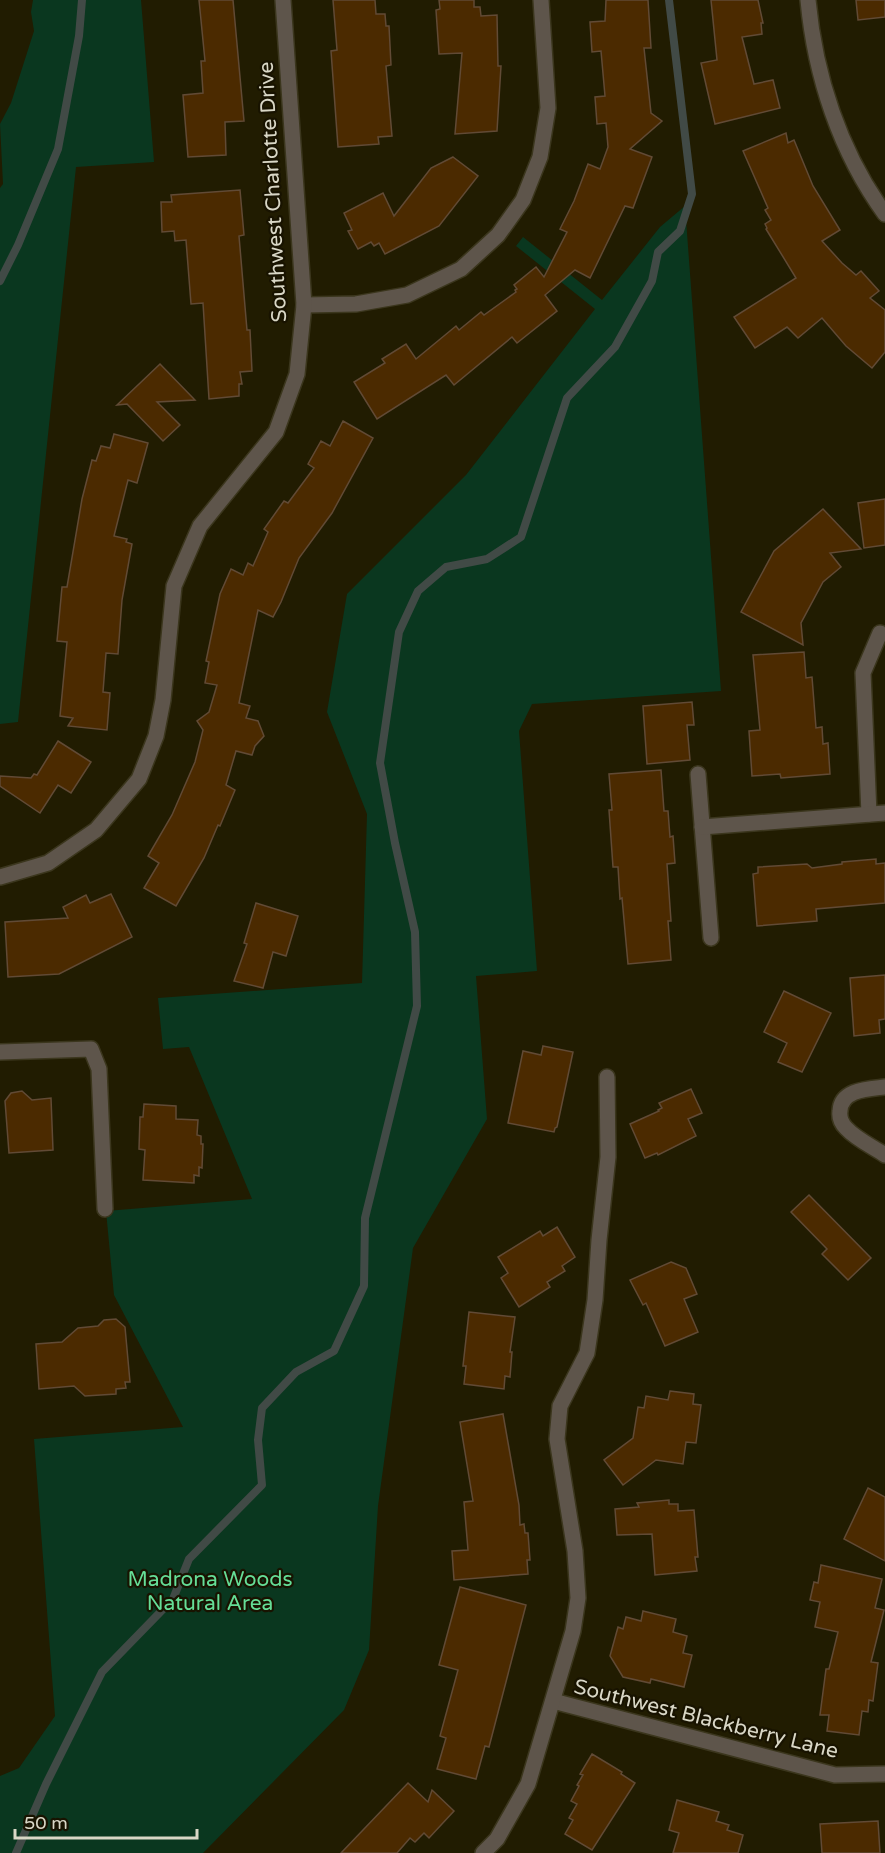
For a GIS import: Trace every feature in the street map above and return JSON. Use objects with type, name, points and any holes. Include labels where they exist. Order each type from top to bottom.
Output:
[{"type":"street","name":"Southwest Charlotte Drive","points":[[0,877],[48,864],[96,830],[139,779],[156,736],[161,709],[174,586],[200,526],[276,432],[297,374],[304,305],[283,0]]},
{"type":"street","points":[[304,305],[356,304],[407,295],[461,269],[498,235],[523,200],[540,157],[549,108],[541,0]]},
{"type":"street","points":[[808,0],[819,69],[843,141],[885,214]]},
{"type":"street","points":[[869,814],[863,673],[880,633]]},
{"type":"street","points":[[698,774],[711,938]]},
{"type":"street","points":[[702,827],[885,813]]},
{"type":"street","points":[[0,1052],[91,1049],[99,1069],[105,1209]]},
{"type":"street","points":[[483,1853],[497,1839],[528,1784],[573,1631],[578,1598],[575,1551],[557,1439],[560,1406],[587,1353],[595,1300],[608,1157],[607,1077]]},
{"type":"street","points":[[885,1087],[854,1092],[846,1097],[840,1112],[841,1121],[847,1130],[885,1155]]},
{"type":"street","name":"Southwest Blackberry Lane","points":[[553,1701],[835,1775],[885,1774]]},
{"type":"green space","points":[[33,0],[141,0],[154,162],[76,167],[18,722],[0,724],[0,188],[3,184],[0,124],[11,103],[34,31],[31,12]]},
{"type":"green space","name":"Madrona Woods Natural Area","points":[[685,206],[721,691],[532,704],[519,731],[537,971],[476,976],[487,1119],[413,1248],[378,1506],[369,1650],[344,1710],[203,1853],[0,1853],[0,1776],[19,1768],[55,1716],[34,1439],[183,1427],[114,1295],[106,1211],[252,1199],[189,1047],[163,1049],[158,998],[362,983],[367,814],[327,712],[347,594],[466,475],[595,309],[516,246],[523,237],[602,300],[660,227]]},
{"type":"building","points":[[199,0],[233,0],[244,121],[225,122],[226,155],[188,157],[183,95],[203,93],[201,61],[205,61]]},
{"type":"building","points":[[333,0],[375,0],[376,14],[385,14],[386,26],[389,26],[391,65],[386,66],[392,136],[378,137],[379,144],[338,147],[331,51],[337,50]]},
{"type":"building","points":[[439,0],[474,0],[474,7],[480,7],[481,16],[497,15],[498,66],[501,66],[497,131],[455,134],[462,53],[439,54],[436,10],[440,9]]},
{"type":"building","points":[[606,0],[648,0],[651,48],[644,48],[651,113],[662,121],[630,149],[652,157],[633,208],[625,206],[590,278],[575,270],[545,295],[557,311],[517,343],[512,337],[454,385],[446,375],[377,419],[354,382],[385,363],[382,359],[406,344],[416,359],[456,326],[459,330],[481,312],[484,315],[516,292],[514,285],[536,267],[544,277],[567,232],[560,229],[588,164],[600,169],[608,147],[606,123],[597,124],[595,97],[605,96],[601,51],[592,52],[590,22],[605,21]]},
{"type":"building","points":[[711,0],[758,0],[763,23],[761,23],[762,34],[742,37],[754,84],[773,80],[780,108],[715,124],[701,63],[717,60]]},
{"type":"building","points":[[856,0],[885,0],[885,17],[858,20]]},
{"type":"building","points":[[786,133],[788,143],[794,140],[813,186],[840,230],[822,241],[842,263],[856,275],[861,271],[879,291],[870,298],[885,310],[885,352],[872,368],[846,346],[822,318],[798,338],[787,327],[755,348],[734,317],[796,278],[766,229],[765,224],[771,220],[765,210],[768,208],[743,151]]},
{"type":"building","points":[[453,157],[478,176],[439,226],[385,254],[379,243],[374,246],[371,242],[358,249],[348,231],[352,230],[344,213],[383,193],[394,216],[431,168]]},
{"type":"building","points":[[240,190],[244,235],[239,236],[247,330],[250,330],[252,371],[240,372],[242,384],[239,384],[239,396],[209,399],[203,303],[191,304],[186,240],[175,241],[174,231],[162,232],[161,202],[172,202],[171,195]]},
{"type":"building","points":[[160,364],[195,400],[157,402],[180,425],[163,441],[127,404],[117,405]]},
{"type":"building","points":[[343,421],[373,438],[332,513],[299,558],[273,617],[258,610],[239,703],[250,706],[246,718],[258,721],[264,736],[255,746],[252,755],[236,751],[226,785],[235,790],[204,858],[176,906],[144,888],[159,863],[148,856],[172,815],[195,762],[203,730],[197,721],[209,712],[217,685],[205,683],[209,662],[206,661],[220,594],[231,569],[243,575],[248,563],[253,566],[268,532],[264,529],[284,501],[288,503],[314,468],[308,464],[321,441],[330,446]]},
{"type":"building","points":[[114,434],[148,443],[137,483],[128,480],[114,536],[127,539],[126,542],[132,544],[122,600],[118,654],[106,653],[103,692],[110,693],[107,730],[68,726],[73,718],[60,716],[67,642],[57,641],[62,587],[67,587],[82,499],[92,460],[96,461],[101,446],[110,448]]},
{"type":"building","points":[[885,499],[885,545],[864,548],[858,503]]},
{"type":"building","points":[[823,509],[861,549],[830,553],[841,567],[823,582],[801,623],[803,645],[741,612],[774,551]]},
{"type":"building","points":[[804,652],[806,678],[812,677],[816,728],[822,727],[823,744],[828,743],[830,774],[781,778],[780,774],[752,776],[749,731],[760,730],[753,655]]},
{"type":"building","points":[[692,702],[694,725],[687,725],[690,760],[647,764],[643,706]]},
{"type":"building","points":[[58,741],[91,762],[71,793],[58,785],[40,813],[0,786],[0,776],[31,778],[34,774],[37,775]]},
{"type":"building","points":[[661,770],[664,811],[668,811],[675,863],[667,864],[671,960],[628,964],[618,867],[613,867],[609,774]]},
{"type":"building","points":[[876,859],[876,864],[885,863],[885,903],[816,909],[817,921],[757,926],[753,874],[758,873],[758,867],[807,864],[812,868]]},
{"type":"building","points":[[111,894],[132,937],[59,974],[8,977],[5,922],[68,918],[63,907],[86,895],[90,903]]},
{"type":"building","points":[[256,903],[298,916],[286,956],[273,952],[263,988],[234,981],[247,944],[244,943]]},
{"type":"building","points":[[885,975],[885,1019],[879,1020],[880,1033],[854,1036],[850,978]]},
{"type":"building","points":[[784,991],[831,1013],[802,1072],[778,1062],[787,1043],[764,1032]]},
{"type":"building","points":[[543,1046],[573,1052],[554,1132],[508,1123],[523,1051],[541,1055]]},
{"type":"building","points":[[691,1089],[702,1113],[688,1119],[696,1136],[658,1155],[657,1153],[645,1158],[630,1124],[659,1111],[662,1108],[659,1103]]},
{"type":"building","points":[[22,1091],[32,1100],[51,1098],[53,1150],[9,1153],[5,1101],[11,1093]]},
{"type":"building","points":[[144,1104],[176,1106],[176,1119],[198,1120],[197,1135],[201,1136],[201,1144],[203,1144],[202,1168],[199,1167],[199,1176],[194,1175],[194,1183],[143,1180],[145,1150],[139,1149],[140,1117],[143,1117]]},
{"type":"building","points":[[809,1195],[871,1258],[848,1280],[822,1254],[827,1249],[791,1212]]},
{"type":"building","points":[[557,1227],[575,1257],[562,1266],[565,1271],[547,1282],[550,1287],[519,1307],[501,1278],[508,1273],[498,1257],[540,1231],[543,1236]]},
{"type":"building","points":[[671,1262],[686,1268],[697,1294],[684,1299],[698,1332],[665,1346],[646,1303],[643,1305],[630,1280]]},
{"type":"building","points":[[469,1312],[515,1317],[510,1352],[512,1352],[510,1377],[505,1376],[504,1389],[464,1384],[466,1366],[463,1366]]},
{"type":"building","points":[[116,1319],[125,1327],[130,1382],[125,1382],[126,1388],[116,1389],[116,1394],[85,1396],[74,1386],[39,1389],[36,1344],[62,1342],[78,1328],[98,1326],[104,1320]]},
{"type":"building","points":[[670,1391],[694,1394],[693,1404],[701,1405],[696,1443],[686,1442],[683,1464],[656,1460],[623,1485],[604,1460],[633,1438],[638,1407],[644,1408],[646,1396],[668,1400]]},
{"type":"building","points":[[503,1414],[519,1505],[520,1525],[524,1524],[525,1533],[528,1533],[530,1560],[527,1560],[528,1574],[454,1580],[452,1551],[468,1550],[464,1502],[473,1501],[460,1422]]},
{"type":"building","points":[[868,1488],[885,1497],[885,1561],[844,1539]]},
{"type":"building","points":[[669,1500],[669,1504],[678,1504],[678,1511],[694,1510],[697,1571],[655,1575],[652,1534],[617,1535],[615,1509],[639,1507],[637,1503]]},
{"type":"building","points":[[821,1565],[882,1579],[875,1608],[884,1610],[871,1662],[878,1663],[873,1701],[869,1700],[868,1712],[862,1711],[859,1735],[827,1731],[829,1715],[820,1715],[826,1669],[829,1669],[838,1632],[815,1627],[820,1602],[810,1600],[814,1582],[818,1583]]},
{"type":"building","points":[[460,1587],[526,1605],[489,1747],[485,1746],[476,1779],[437,1769],[446,1738],[440,1736],[458,1670],[439,1665]]},
{"type":"building","points":[[643,1611],[676,1619],[673,1632],[687,1636],[683,1653],[692,1655],[684,1687],[651,1679],[650,1683],[623,1677],[610,1656],[618,1627],[623,1629],[626,1617],[641,1621]]},
{"type":"building","points":[[592,1754],[622,1772],[621,1774],[635,1783],[592,1850],[565,1834],[573,1820],[569,1818],[577,1804],[571,1801],[583,1775],[580,1774]]},
{"type":"building","points":[[408,1783],[428,1802],[432,1790],[454,1811],[429,1838],[424,1833],[415,1842],[410,1838],[397,1853],[341,1853]]},
{"type":"building","points":[[677,1800],[719,1812],[716,1821],[729,1825],[727,1830],[743,1835],[738,1853],[673,1853],[679,1833],[669,1830]]},
{"type":"building","points":[[878,1821],[880,1853],[822,1853],[820,1824]]},
{"type":"waterway","points":[[0,281],[18,245],[58,149],[79,36],[82,0]]},
{"type":"waterway","points":[[16,1853],[46,1784],[102,1672],[173,1599],[189,1559],[262,1485],[258,1440],[262,1408],[296,1372],[334,1351],[364,1286],[365,1218],[417,1006],[415,932],[380,763],[399,632],[418,591],[446,567],[487,559],[521,537],[567,398],[615,347],[652,281],[658,252],[680,231],[692,194],[669,0]]}]
